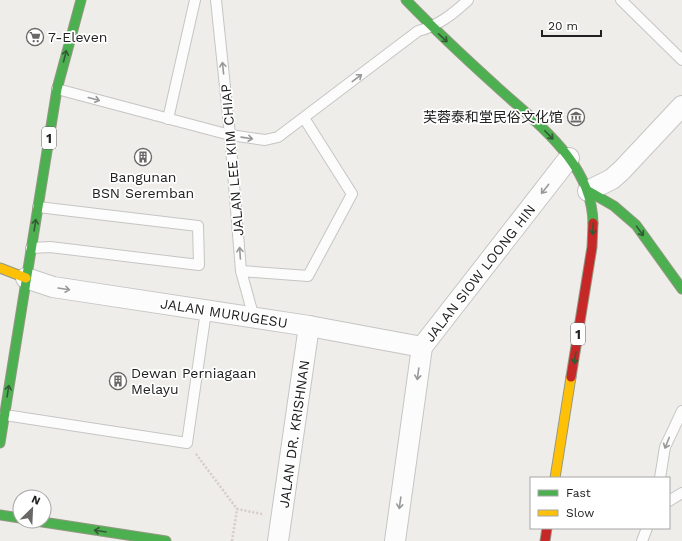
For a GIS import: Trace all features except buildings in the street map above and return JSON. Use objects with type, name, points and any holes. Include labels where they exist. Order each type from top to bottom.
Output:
[{"type":"main road","name":"1","points":[[0,443],[57,89],[81,0]]},
{"type":"main road","name":"1","points":[[406,0],[432,28],[550,135],[569,158],[588,191],[594,218],[592,247],[555,477]]},
{"type":"main road","points":[[588,191],[614,206],[636,225],[682,289]]},
{"type":"main road","points":[[0,268],[26,278]]},
{"type":"main road","points":[[0,515],[12,517]]},
{"type":"main road","points":[[52,524],[131,539],[166,541]]},
{"type":"main road","points":[[545,541],[547,529]]},
{"type":"street","points":[[588,191],[612,179],[622,170],[682,106]]},
{"type":"street","name":"JALAN SIOW LOONG HIN","points":[[395,541],[422,347],[569,158]]},
{"type":"street","name":"JALAN MURUGESU","points":[[26,278],[53,287],[309,326],[422,347]]},
{"type":"street","name":"JALAN DR. KRISHNAN","points":[[278,541],[309,326]]},
{"type":"lane","points":[[168,119],[195,0]]},
{"type":"lane","name":"JALAN LEE KIM CHIAP","points":[[216,0],[230,135],[241,271],[254,318]]},
{"type":"lane","points":[[57,89],[230,135],[265,140],[278,137],[418,32],[432,28],[457,11],[468,0]]},
{"type":"lane","points":[[621,0],[682,60]]},
{"type":"lane","points":[[241,271],[308,276],[352,194],[304,118]]},
{"type":"lane","points":[[31,248],[50,247],[199,265],[198,226],[38,207]]},
{"type":"lane","points":[[4,415],[187,443],[206,311]]},
{"type":"lane","points":[[660,477],[665,447],[682,411]]},
{"type":"lane","points":[[670,500],[682,493]]},
{"type":"lane","points":[[642,541],[647,529]]},
{"type":"path","points":[[187,443],[237,509],[282,517]]},
{"type":"path","points":[[232,541],[237,509]]},
{"type":"traffic: fast","points":[[0,443],[57,89],[81,0]]},
{"type":"traffic: fast","points":[[406,0],[450,44],[528,114],[559,146],[583,181],[590,201],[593,223]]},
{"type":"traffic: fast","points":[[588,191],[614,206],[636,225],[682,289]]},
{"type":"traffic: fast","points":[[0,515],[12,517]]},
{"type":"traffic: fast","points":[[52,523],[166,541]]},
{"type":"traffic: slow","points":[[0,268],[26,278]]},
{"type":"traffic: slow","points":[[555,477],[571,377]]},
{"type":"traffic: jam","points":[[571,377],[592,247],[593,223]]},
{"type":"traffic: jam","points":[[545,541],[547,529]]},
{"type":"place","name":"7-Eleven","points":[[35,37]]},
{"type":"place","name":"芙蓉泰和堂民俗文化馆","points":[[576,117]]},
{"type":"place","name":"Bangunan BSN Seremban","points":[[143,157]]},
{"type":"place","name":"Dewan Perniagaan Melayu","points":[[118,381]]}]
